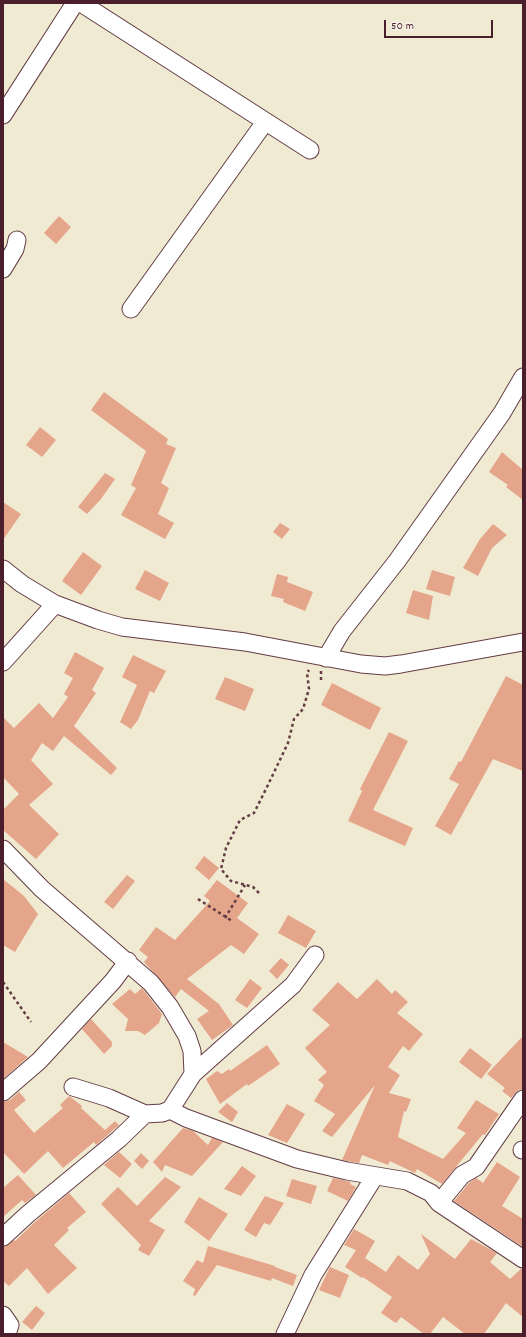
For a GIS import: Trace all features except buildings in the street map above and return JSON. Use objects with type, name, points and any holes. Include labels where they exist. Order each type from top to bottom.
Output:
[{"type":"street","points":[[3,115],[75,3]]},
{"type":"street","points":[[81,3],[310,150]]},
{"type":"street","points":[[131,309],[265,122]]},
{"type":"street","points":[[3,269],[16,249],[17,240]]},
{"type":"street","points":[[320,657],[397,560],[502,413],[523,377]]},
{"type":"street","points":[[3,569],[22,584],[55,604],[122,627],[245,642],[361,664],[385,666],[523,642]]},
{"type":"street","points":[[3,662],[55,604]]},
{"type":"street","points":[[3,849],[42,889],[128,961],[155,989],[170,1007],[187,1036],[194,1062],[193,1074]]},
{"type":"street","points":[[170,1110],[193,1074],[293,985],[315,955]]},
{"type":"street","points":[[3,1092],[43,1057],[112,981],[128,961]]},
{"type":"street","points":[[73,1088],[109,1098],[145,1114],[154,1114],[170,1110],[186,1118],[297,1159],[375,1176],[407,1181],[431,1192],[439,1203],[523,1259]]},
{"type":"street","points":[[439,1203],[462,1175],[476,1167],[523,1099]]},
{"type":"street","points":[[3,1237],[28,1214],[119,1139],[145,1114]]},
{"type":"street","points":[[285,1334],[314,1275],[375,1176]]},
{"type":"street","points":[[3,1315],[10,1325],[7,1334]]},
{"type":"path","points":[[259,893],[252,887],[231,881],[221,869],[226,848],[240,820],[254,813],[285,749],[294,719],[303,710],[309,689],[308,674],[320,657]]},
{"type":"path","points":[[225,918],[245,885]]},
{"type":"path","points":[[198,899],[225,918],[232,921]]},
{"type":"path","points":[[3,982],[31,1022]]}]
